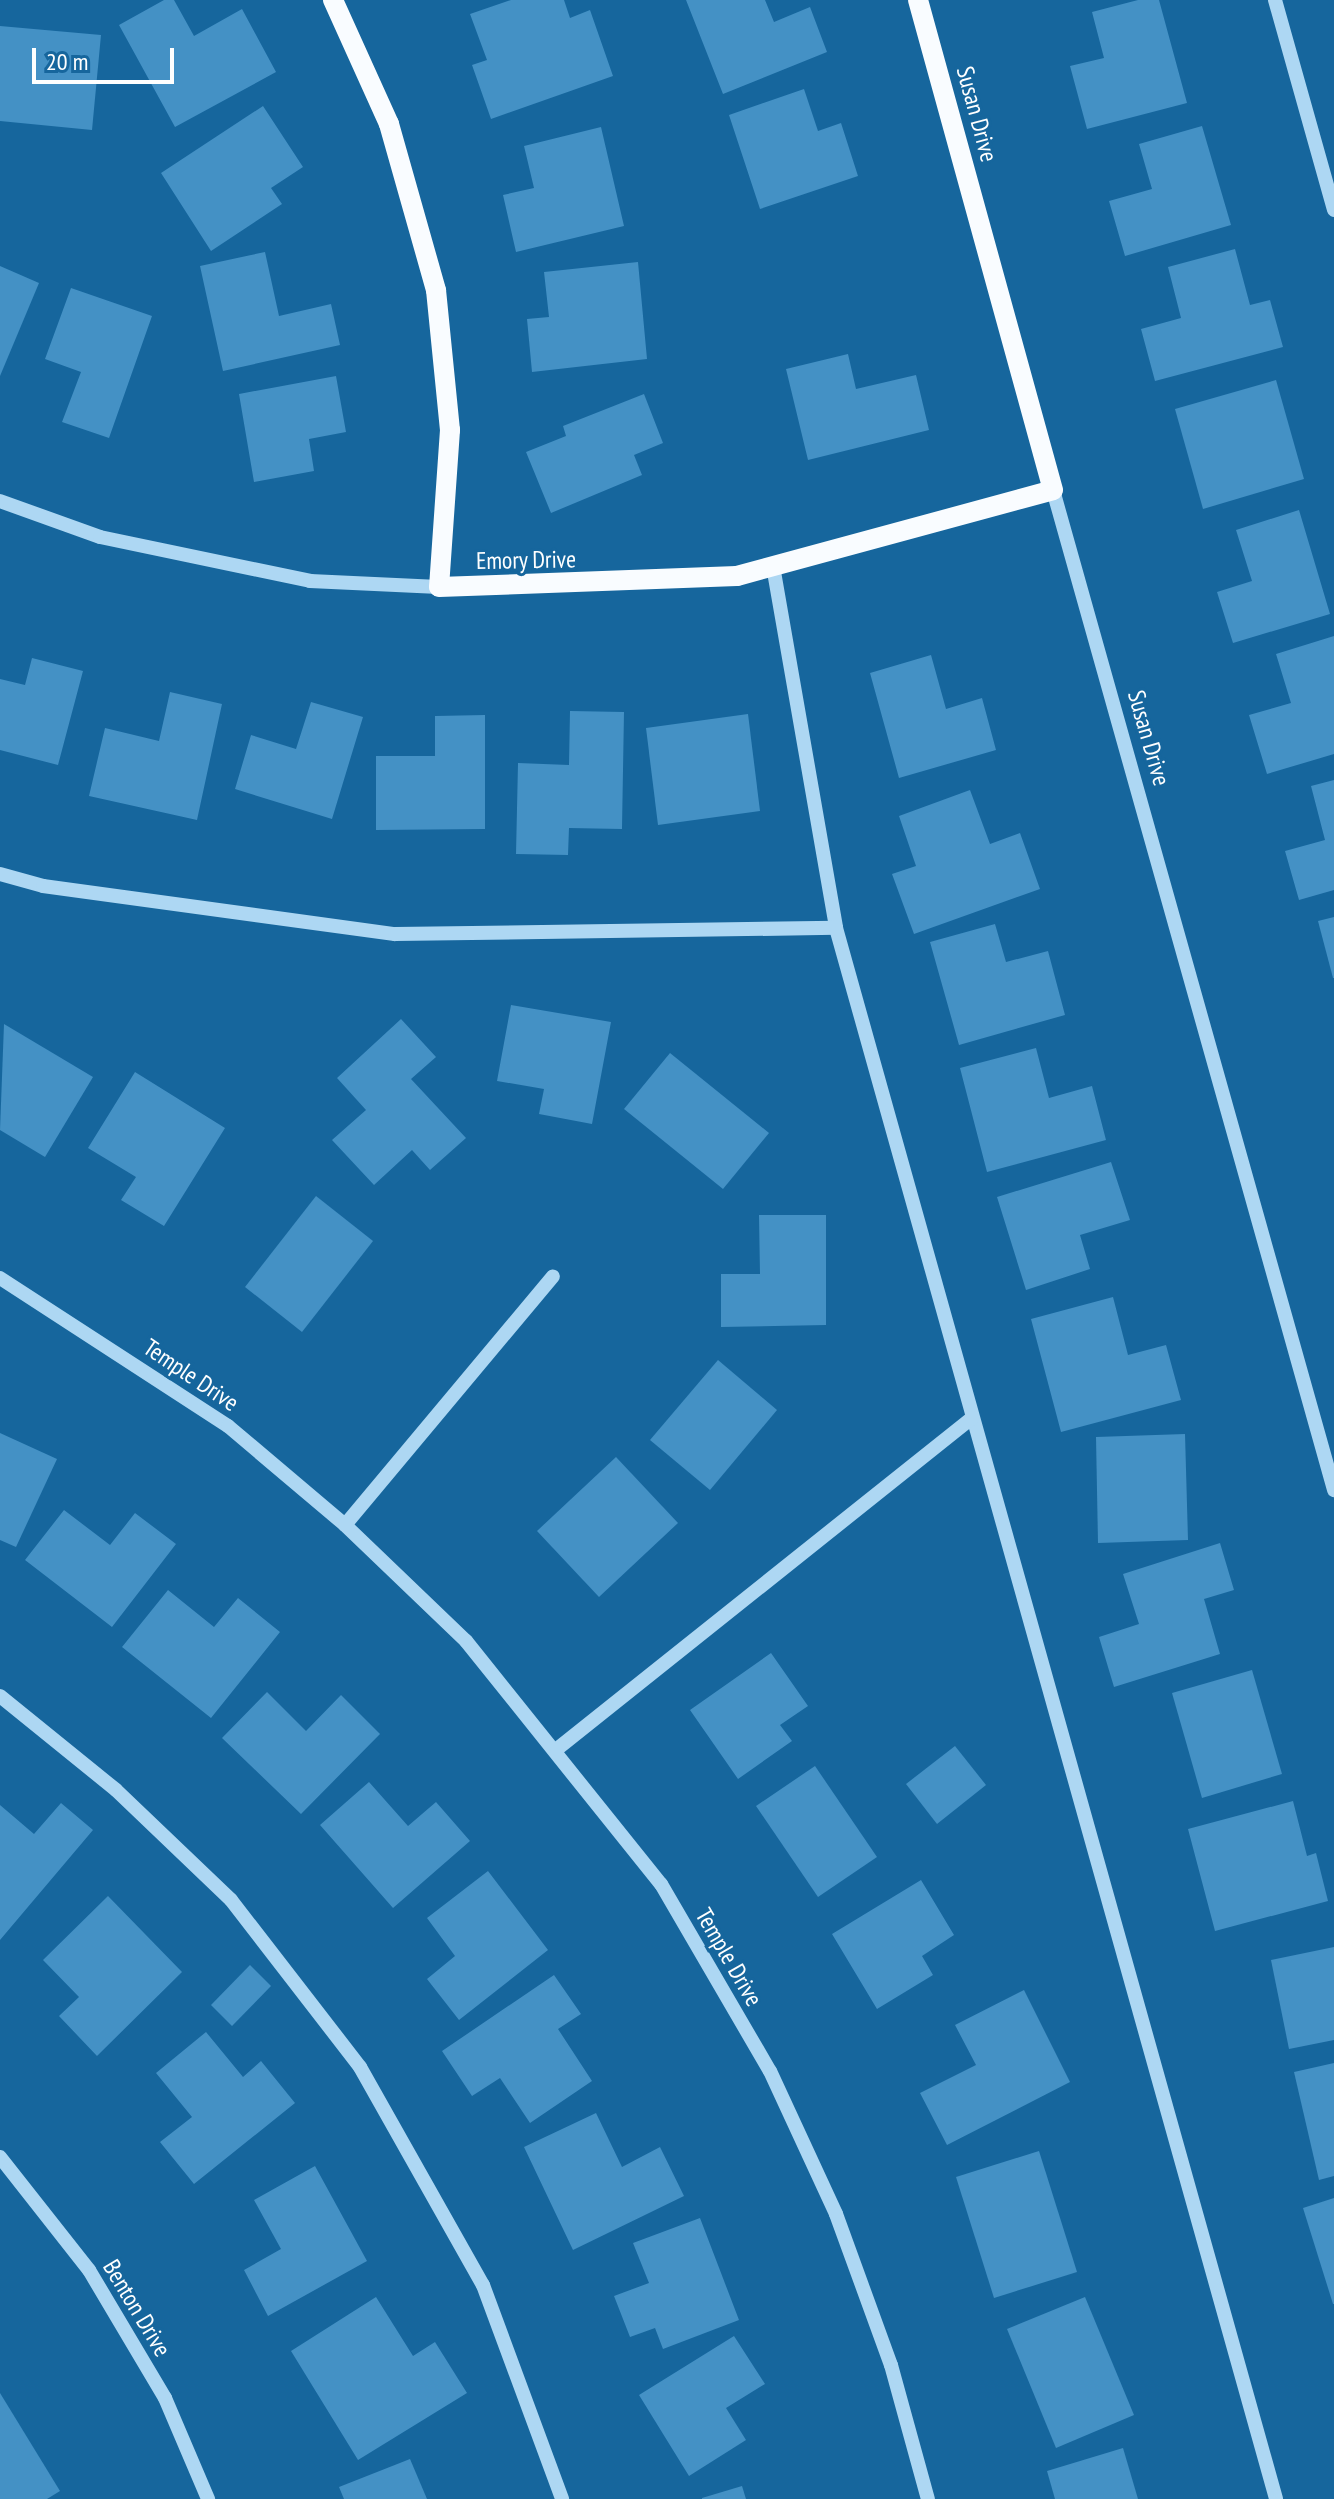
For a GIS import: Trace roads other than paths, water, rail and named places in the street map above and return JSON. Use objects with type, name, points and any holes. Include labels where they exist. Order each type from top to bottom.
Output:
[{"type":"main road","points":[[333,0],[389,124],[436,290],[450,430],[439,587]]},
{"type":"main road","name":"Susan Drive","points":[[918,0],[1053,490]]},
{"type":"main road","name":"Emory Drive","points":[[439,587],[706,578],[773,566],[1053,490]]},
{"type":"street","points":[[1275,0],[1334,210]]},
{"type":"street","name":"Susan Drive","points":[[1053,490],[1334,1490]]},
{"type":"street","name":"Emory Drive","points":[[0,501],[100,537],[310,581],[439,587]]},
{"type":"street","points":[[773,566],[836,928],[1276,2499]]},
{"type":"street","points":[[0,874],[43,886],[395,934],[836,928]]},
{"type":"street","points":[[345,1525],[553,1276]]},
{"type":"street","name":"Temple Drive","points":[[0,1278],[228,1426],[345,1525],[466,1641],[557,1749],[661,1884],[770,2071],[836,2214],[891,2365],[928,2499]]},
{"type":"street","points":[[557,1749],[972,1418]]},
{"type":"street","points":[[0,1696],[116,1790],[231,1900],[360,2067],[483,2285],[562,2499]]},
{"type":"street","name":"Benton Drive","points":[[0,2157],[89,2270],[165,2398],[208,2499]]}]
